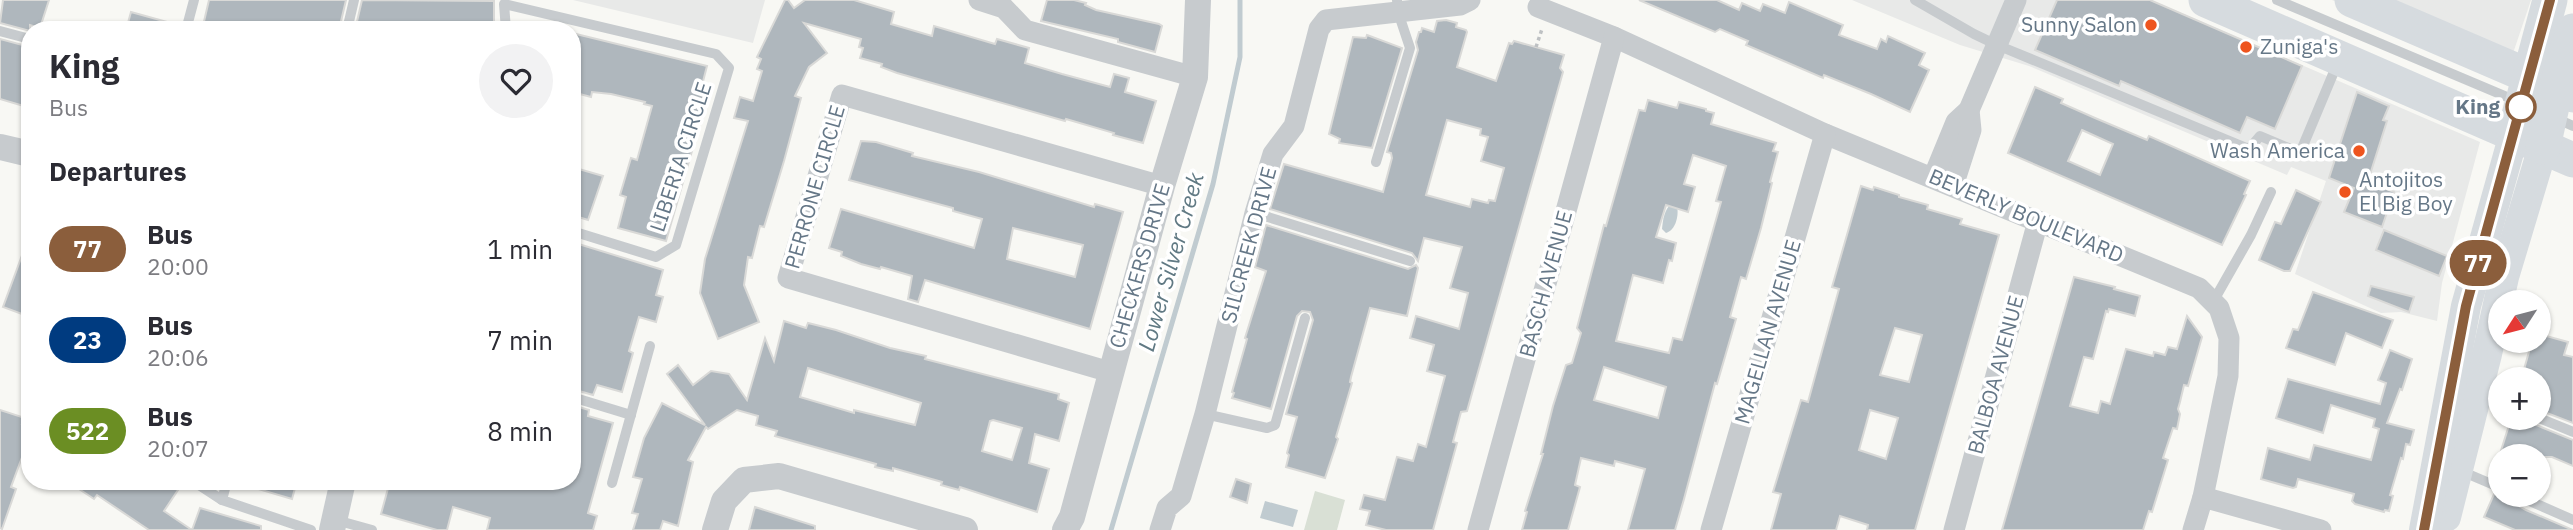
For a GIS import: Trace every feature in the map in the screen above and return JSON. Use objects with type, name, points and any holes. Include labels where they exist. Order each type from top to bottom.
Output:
[{"type":"main road","points":[[2206,0],[2340,59],[2546,115]]},
{"type":"main road","points":[[2352,0],[2546,115]]},
{"type":"main road","points":[[2424,530],[2466,306],[2546,115],[2550,0]]},
{"type":"main road","points":[[2492,367],[2504,276],[2546,115],[2573,31]]},
{"type":"main road","points":[[2440,530],[2449,511],[2459,470],[2488,399]]},
{"type":"street","points":[[979,0],[1005,4],[1025,30],[1195,77]]},
{"type":"street","name":"CHECKERS DRIVE","points":[[1065,530],[1072,517],[1110,372],[1195,77],[1198,0]]},
{"type":"street","name":"SILCREEK DRIVE","points":[[1160,530],[1167,508],[1181,496],[1205,414],[1255,213],[1273,154],[1294,126],[1319,29],[1326,20],[1398,6],[1460,5],[1469,0]]},
{"type":"street","points":[[1943,182],[1971,130],[1969,110],[2016,0]]},
{"type":"street","name":"BEVERLY BOULEVARD","points":[[1538,7],[1614,37],[1825,134],[2199,288],[2219,308],[2229,338],[2228,376],[2203,496],[2193,530]]},
{"type":"street","name":"BASCH AVENUE","points":[[1478,530],[1614,37]]},
{"type":"street","name":"PERRONE CIRCLE","points":[[1110,372],[788,278],[842,94],[1162,186]]},
{"type":"street","name":"MAGELLAN AVENUE","points":[[1711,530],[1825,134]]},
{"type":"street","points":[[0,147],[21,152]]},
{"type":"street","name":"BALBOA AVENUE","points":[[1954,530],[2038,221]]},
{"type":"street","points":[[715,530],[724,501],[744,480],[779,476],[965,530]]},
{"type":"street","points":[[334,525],[341,490]]},
{"type":"street","points":[[2203,496],[2321,530]]},
{"type":"lane","points":[[188,21],[194,0]]},
{"type":"lane","points":[[349,21],[354,0]]},
{"type":"lane","points":[[1915,0],[1997,45],[2249,149],[2260,136],[2300,153],[2340,59]]},
{"type":"lane","points":[[2277,0],[2546,115]]},
{"type":"lane","name":"LIBERIA CIRCLE","points":[[505,21],[504,4],[576,21]]},
{"type":"lane","points":[[1376,162],[1410,48],[1398,6]]},
{"type":"lane","name":"LIBERIA CIRCLE","points":[[581,22],[716,54],[729,68],[676,244],[656,257],[581,234]]},
{"type":"lane","points":[[0,31],[21,37]]},
{"type":"lane","points":[[2213,302],[2251,235],[2271,191]]},
{"type":"lane","points":[[1255,213],[1410,261]]},
{"type":"lane","points":[[1205,414],[1267,428],[1275,425],[1305,318]]},
{"type":"lane","points":[[612,483],[650,346]]},
{"type":"lane","points":[[581,400],[631,415]]},
{"type":"lane","points":[[2551,423],[2573,432]]},
{"type":"lane","points":[[2459,470],[2488,482]]},
{"type":"lane","points":[[207,490],[222,500],[311,530]]},
{"type":"lane","points":[[222,500],[225,490]]},
{"type":"lane","points":[[2543,507],[2573,520]]},
{"type":"lane","points":[[334,525],[372,530]]},
{"type":"path","points":[[1536,47],[1542,29]]},
{"type":"shaded area","points":[[573,0],[765,0],[753,43]]},
{"type":"shaded area","points":[[1852,0],[2151,0],[2480,142],[2442,283],[2437,321],[2401,312],[2381,313],[2295,274],[2326,181],[2291,167],[2287,175],[2029,66],[1960,45]]},
{"type":"shaded area","points":[[2332,0],[2531,0],[2505,77]]},
{"type":"shaded area","points":[[1672,203],[1677,206],[1677,218],[1672,229],[1666,233],[1662,229],[1663,218]]},
{"type":"shaded area","points":[[1315,491],[1345,500],[1337,530],[1304,530]]},
{"type":"shaded area","points":[[1265,501],[1298,510],[1293,527],[1260,518]]},
{"type":"building","points":[[3,0],[49,0],[42,21],[21,21],[21,29],[0,23]]},
{"type":"building","points":[[209,0],[346,0],[341,21],[204,21]]},
{"type":"building","points":[[362,0],[494,1],[494,21],[357,21]]},
{"type":"building","points":[[785,0],[794,8],[805,0],[854,0],[894,12],[891,24],[932,36],[934,26],[995,44],[997,39],[1029,48],[1025,63],[1062,74],[1110,87],[1114,74],[1129,78],[1125,92],[1156,101],[1143,143],[897,73],[881,67],[882,64],[860,58],[863,48],[859,47],[861,39],[804,23],[827,53],[809,67],[795,96],[801,98],[784,161],[764,227],[760,226],[752,258],[748,257],[744,285],[759,322],[718,339],[700,293],[705,259],[748,121],[734,118],[740,97],[753,101],[762,71],[757,69],[761,59],[757,57]]},
{"type":"building","points":[[1047,0],[1074,0],[1086,3],[1085,5],[1096,10],[1159,24],[1162,26],[1155,52],[1118,42],[1118,39],[1041,21]]},
{"type":"building","points":[[1639,0],[1717,0],[1739,10],[1742,3],[1760,11],[1763,4],[1785,13],[1789,2],[1843,25],[1839,35],[1877,49],[1881,39],[1886,42],[1888,36],[1925,53],[1919,65],[1929,70],[1910,112],[1746,45],[1748,41],[1720,29],[1715,32]]},
{"type":"building","points":[[2057,0],[2150,0],[2302,66],[2275,129],[2247,117],[2240,133],[2121,81],[2119,86],[2035,50]]},
{"type":"building","points":[[131,12],[164,21],[128,21]]},
{"type":"building","points":[[1437,21],[1457,23],[1456,27],[1467,32],[1457,67],[1496,81],[1509,43],[1514,41],[1564,55],[1560,68],[1563,72],[1467,411],[1461,412],[1453,442],[1457,443],[1433,530],[1386,530],[1366,525],[1370,511],[1360,509],[1364,495],[1385,500],[1397,457],[1413,461],[1418,444],[1426,447],[1445,376],[1427,371],[1434,345],[1410,338],[1416,316],[1459,329],[1468,293],[1450,288],[1462,247],[1424,238],[1418,261],[1412,253],[1270,209],[1284,164],[1383,192],[1392,158],[1391,153],[1387,152],[1418,50],[1416,42],[1419,32],[1422,28],[1434,32]],"holes":[[[1447,120],[1481,129],[1480,135],[1488,137],[1481,161],[1504,168],[1495,201],[1489,200],[1488,203],[1472,199],[1470,207],[1426,195]]]},
{"type":"building","points":[[581,35],[707,66],[700,93],[704,94],[692,143],[694,144],[666,241],[618,228],[626,197],[620,195],[631,158],[637,160],[652,106],[611,94],[592,92],[591,97],[581,94]]},
{"type":"building","points":[[1367,35],[1402,48],[1372,148],[1339,143],[1340,139],[1329,134],[1353,37],[1366,38]]},
{"type":"building","points":[[0,39],[21,45],[21,105],[0,99]]},
{"type":"building","points":[[2035,87],[2063,99],[2061,103],[2095,118],[2147,140],[2149,136],[2250,181],[2222,245],[2008,153]],"holes":[[[2082,130],[2113,144],[2100,175],[2068,161]]]},
{"type":"building","points":[[2357,92],[2389,106],[2383,120],[2387,121],[2368,181],[2394,192],[2382,227],[2344,212],[2354,188],[2329,178]]},
{"type":"building","points":[[1648,100],[1677,108],[1679,102],[1706,109],[1714,113],[1711,124],[1776,143],[1773,151],[1778,152],[1761,228],[1746,279],[1741,277],[1730,317],[1736,319],[1717,384],[1715,383],[1675,530],[1628,530],[1645,469],[1615,461],[1614,466],[1581,458],[1575,485],[1580,487],[1568,530],[1522,530],[1553,406],[1566,365],[1572,363],[1581,333],[1577,328],[1604,225],[1606,226],[1639,110],[1645,111]],"holes":[[[1693,155],[1726,166],[1716,201],[1721,202],[1682,340],[1673,338],[1669,353],[1616,341],[1633,275],[1663,283],[1676,243],[1656,237],[1666,205],[1688,212],[1695,187],[1684,184]],[[1604,367],[1666,387],[1658,418],[1594,400]]]},
{"type":"building","points":[[861,141],[876,142],[913,153],[912,156],[979,172],[1094,207],[1095,204],[1123,212],[1090,329],[925,280],[918,302],[908,299],[912,276],[861,264],[841,256],[842,252],[829,248],[841,209],[974,248],[982,219],[953,211],[953,208],[849,180]],"holes":[[[1013,228],[1083,245],[1075,277],[1007,259]]]},
{"type":"building","points":[[581,170],[603,176],[588,220],[581,218]]},
{"type":"building","points":[[1861,186],[1873,190],[1874,187],[1928,205],[1927,209],[1962,219],[1960,224],[1999,235],[1915,530],[1867,530],[1868,525],[1840,516],[1836,530],[1771,530],[1781,494],[1773,492],[1801,400],[1808,402],[1839,289],[1832,287]],"holes":[[[1895,328],[1922,335],[1909,382],[1880,375]],[[1870,410],[1898,418],[1886,459],[1859,450]]]},
{"type":"building","points":[[2296,190],[2321,202],[2290,271],[2284,271],[2259,260],[2275,222],[2281,224]]},
{"type":"building","points":[[1266,225],[1408,269],[1416,265],[1418,268],[1407,316],[1370,308],[1336,437],[1338,439],[1325,478],[1286,467],[1297,417],[1286,414],[1313,320],[1310,312],[1302,311],[1297,316],[1271,409],[1232,398],[1247,339],[1245,338],[1266,271],[1255,267]]},
{"type":"building","points":[[2384,230],[2447,256],[2439,276],[2376,250]]},
{"type":"building","points":[[581,245],[663,270],[656,295],[663,297],[656,322],[639,317],[629,351],[633,353],[622,392],[597,385],[593,395],[581,392]]},
{"type":"building","points":[[21,258],[21,314],[3,307]]},
{"type":"building","points":[[2074,277],[2140,296],[2135,316],[2109,309],[2106,311],[2093,359],[2084,357],[2070,406],[2098,413],[2101,401],[2110,404],[2126,349],[2153,356],[2154,352],[2165,355],[2168,347],[2177,349],[2187,316],[2202,337],[2188,386],[2184,385],[2178,409],[2180,414],[2177,429],[2173,428],[2163,458],[2168,460],[2152,512],[2149,511],[2143,530],[2002,530]]},
{"type":"building","points":[[2371,286],[2414,297],[2409,312],[2368,296]]},
{"type":"building","points":[[2313,292],[2393,320],[2382,348],[2346,333],[2335,365],[2286,348],[2293,329],[2298,330]]},
{"type":"building","points":[[784,321],[806,328],[808,323],[926,356],[925,359],[1059,394],[1058,399],[1069,403],[1059,441],[1035,434],[1029,463],[1049,469],[1037,512],[960,487],[959,490],[941,485],[942,482],[893,468],[893,471],[875,467],[876,464],[775,436],[777,431],[756,425],[758,416],[737,410],[708,429],[706,427],[688,460],[693,462],[678,526],[663,521],[660,530],[633,530],[638,514],[632,513],[642,479],[633,477],[644,438],[662,403],[705,425],[667,374],[678,365],[693,385],[711,371],[729,374],[747,400],[765,338],[774,361]],"holes":[[[808,368],[921,403],[915,425],[854,410],[854,413],[800,397]],[[990,421],[1022,428],[1012,460],[982,451]]]},
{"type":"building","points":[[2552,338],[2568,342],[2564,355],[2573,357],[2573,423],[2551,415],[2551,367],[2525,367],[2528,354],[2552,354]]},
{"type":"building","points":[[2390,350],[2412,359],[2387,423],[2414,430],[2410,445],[2406,444],[2403,459],[2401,458],[2390,495],[2393,496],[2389,511],[2355,504],[2352,501],[2354,494],[2298,479],[2296,487],[2293,488],[2261,479],[2268,448],[2310,460],[2314,445],[2371,460],[2379,429],[2373,427],[2375,419],[2331,405],[2323,433],[2276,418],[2288,379],[2380,404],[2386,383],[2378,380]]},
{"type":"building","points":[[581,408],[589,410],[588,416],[613,423],[588,513],[597,516],[593,530],[487,530],[490,518],[453,507],[447,530],[437,530],[381,514],[388,490],[581,490]]},
{"type":"building","points":[[0,410],[21,417],[21,460],[11,487],[16,489],[2,529]]},
{"type":"building","points":[[2507,430],[2548,430],[2573,440],[2573,466],[2551,457],[2551,444],[2503,444]]},
{"type":"building","points":[[1236,479],[1251,484],[1247,503],[1230,497]]},
{"type":"building","points":[[80,490],[178,490],[164,511],[192,530],[149,530],[97,495],[94,499]]},
{"type":"building","points":[[262,490],[294,490],[292,499]]},
{"type":"building","points":[[755,507],[815,526],[815,530],[749,530]]},
{"type":"building","points":[[2488,507],[2521,507],[2573,530],[2515,530],[2484,517]]},
{"type":"building","points":[[200,508],[261,526],[261,530],[192,530]]},
{"type":"waterway","name":"Lower Silver Creek","points":[[1111,530],[1213,184],[1240,57],[1240,0]]},
{"type":"bus line","name":"77","points":[[2424,530],[2466,306],[2550,0]]},
{"type":"place","name":"Sunny Salon","points":[[2151,25]]},
{"type":"place","name":"Zuniga's","points":[[2246,47]]},
{"type":"place","name":"King","points":[[2521,107]]},
{"type":"place","name":"Wash America","points":[[2359,151]]},
{"type":"place","name":"Antojitos El Big Boy","points":[[2345,192]]}]
